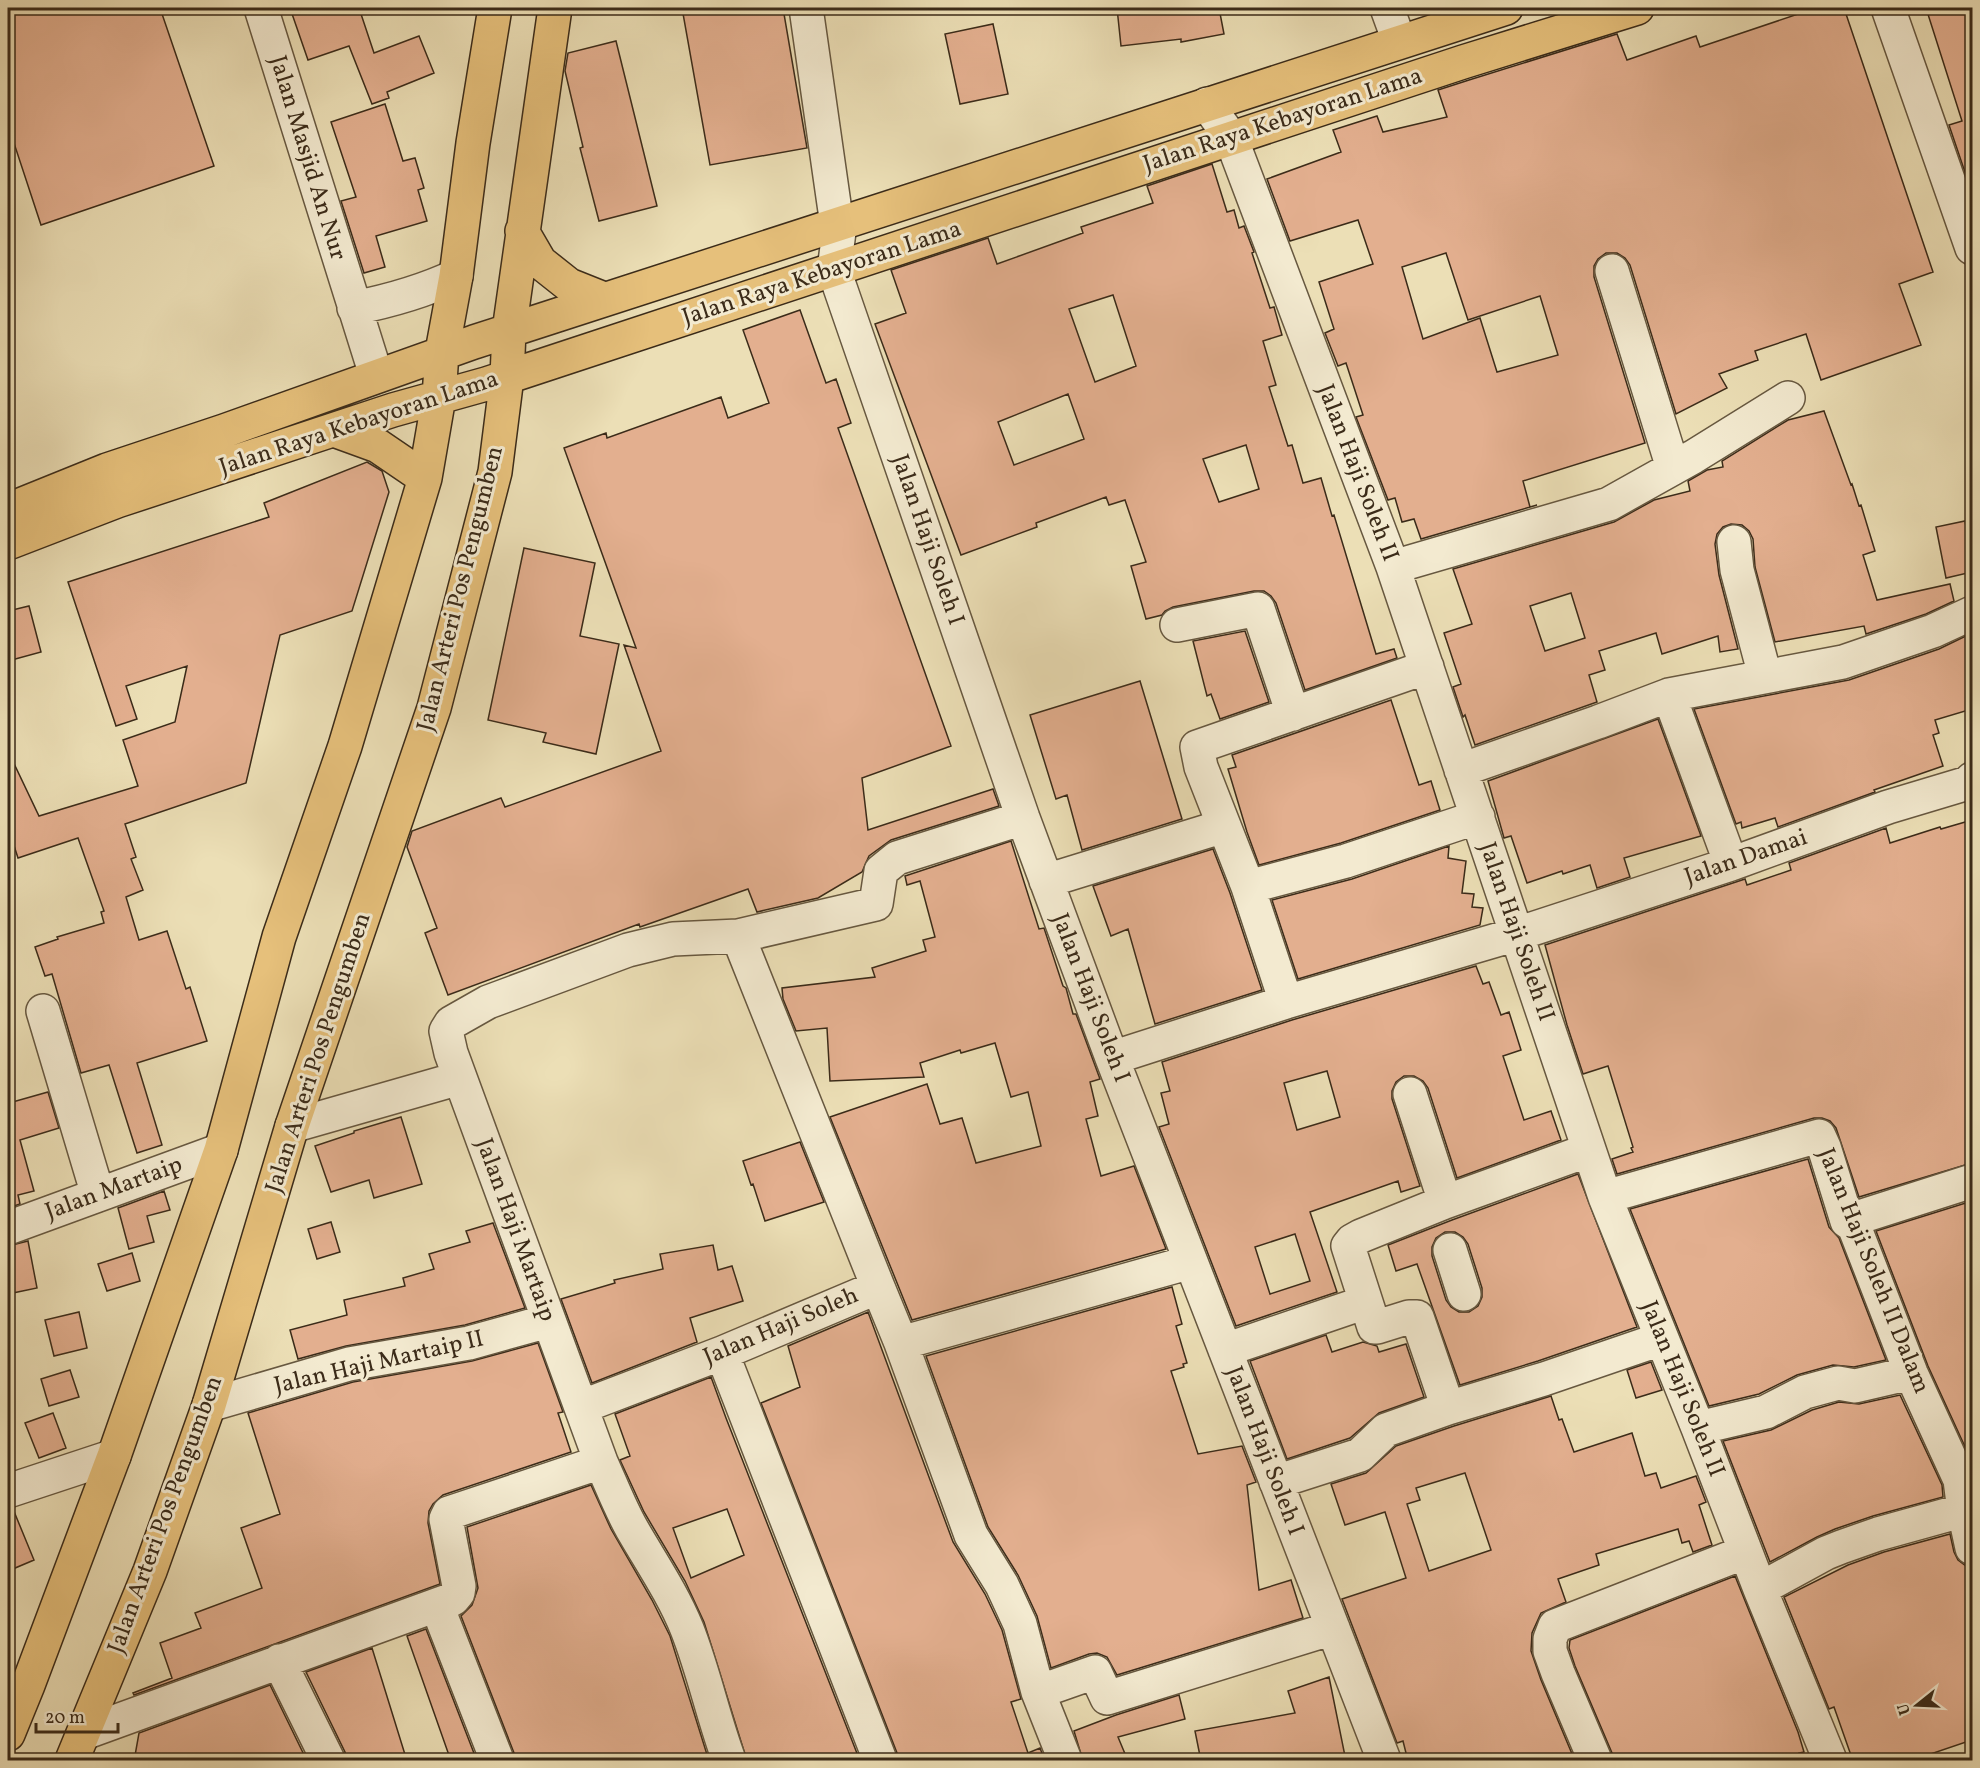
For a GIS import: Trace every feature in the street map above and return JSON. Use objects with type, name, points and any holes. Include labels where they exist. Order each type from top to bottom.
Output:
[{"type":"main road","points":[[8,1734],[114,1456],[221,1150],[279,937],[345,746],[425,478],[440,397],[442,352],[456,276],[473,143],[495,8]]},
{"type":"main road","name":"Jalan Arteri Pos Pengumben","points":[[78,1747],[150,1571],[209,1405],[292,1126],[434,708],[495,472],[507,377],[509,331],[555,8]]},
{"type":"main road","name":"Jalan Raya Kebayoran Lama","points":[[8,510],[107,470],[224,431],[442,352],[1506,8]]},
{"type":"main road","name":"Jalan Raya Kebayoran Lama","points":[[8,543],[117,501],[334,430],[507,377],[1231,138],[1637,8]]},
{"type":"main road","points":[[1081,145],[1093,184]]},
{"type":"main road","points":[[991,175],[1004,214]]},
{"type":"main road","points":[[945,189],[959,228]]},
{"type":"main road","points":[[522,231],[540,262],[569,285],[604,299]]},
{"type":"main road","points":[[657,283],[670,324]]},
{"type":"main road","points":[[334,430],[378,446],[425,478]]},
{"type":"street","name":"Jalan Masjid An Nur","points":[[261,8],[376,375]]},
{"type":"street","points":[[806,8],[835,211],[840,224]]},
{"type":"street","points":[[1388,8],[1400,41]]},
{"type":"street","points":[[1888,8],[1972,248]]},
{"type":"street","name":"Jalan Haji Soleh II","points":[[1206,104],[1231,138],[1393,567],[1605,1197],[1830,1761]]},
{"type":"street","name":"Jalan Haji Soleh I","points":[[840,224],[834,270],[1023,818],[1112,1058],[1384,1761]]},
{"type":"street","points":[[1612,271],[1673,468]]},
{"type":"street","points":[[354,308],[414,294],[456,276]]},
{"type":"street","points":[[1393,567],[1609,504],[1788,398]]},
{"type":"street","points":[[1734,542],[1737,570],[1765,676]]},
{"type":"street","points":[[1177,625],[1258,609],[1293,714]]},
{"type":"street","points":[[1461,770],[1669,695],[1843,662],[1933,631],[1972,613]]},
{"type":"street","points":[[1286,1002],[1248,887],[1201,766],[1197,747],[1427,667]]},
{"type":"street","points":[[1669,695],[1731,864]]},
{"type":"street","name":"Jalan Damai","points":[[1517,934],[1731,864],[1888,807],[1968,783],[1972,779]]},
{"type":"street","points":[[1248,887],[1346,861],[1478,817]]},
{"type":"street","points":[[878,1287],[738,936],[876,904],[881,871],[897,858],[1023,818]]},
{"type":"street","points":[[1046,881],[1224,826]]},
{"type":"street","points":[[1112,1058],[1286,1002],[1517,934]]},
{"type":"street","name":"Jalan Haji Martaip","points":[[729,1761],[687,1628],[661,1576],[630,1525],[601,1462],[447,1040],[448,1027],[467,1012],[628,950],[673,939],[738,936]]},
{"type":"street","points":[[43,1011],[98,1195]]},
{"type":"street","points":[[292,1126],[455,1065]]},
{"type":"street","points":[[1410,1094],[1444,1202]]},
{"type":"street","name":"Jalan Haji Soleh II Dalam","points":[[1605,1197],[1819,1136],[1847,1221],[1854,1226],[1911,1373],[1960,1480],[1968,1509],[1972,1548]]},
{"type":"street","name":"Jalan Martaip","points":[[8,1228],[221,1150]]},
{"type":"street","points":[[1448,1408],[1417,1317],[1409,1317],[1375,1327],[1348,1246],[1352,1241],[1444,1202],[1589,1150]]},
{"type":"street","points":[[1847,1221],[1972,1181]]},
{"type":"street","points":[[1450,1250],[1464,1294]]},
{"type":"street","points":[[901,1343],[1191,1262]]},
{"type":"street","name":"Jalan Haji Soleh","points":[[581,1407],[722,1353],[878,1287],[901,1343],[971,1535],[1002,1585],[1020,1624],[1038,1692],[1065,1761]]},
{"type":"street","points":[[1225,1350],[1366,1302]]},
{"type":"street","name":"Jalan Haji Martaip II","points":[[209,1405],[349,1364],[469,1343],[548,1320]]},
{"type":"street","points":[[1276,1482],[1360,1455],[1386,1430],[1661,1339]]},
{"type":"street","points":[[722,1353],[880,1761]]},
{"type":"street","points":[[1698,1428],[1766,1412],[1805,1392],[1838,1383],[1855,1386],[1911,1373]]},
{"type":"street","points":[[8,1491],[114,1456]]},
{"type":"street","points":[[78,1747],[279,1661],[453,1599],[459,1589],[446,1519],[449,1513],[601,1462]]},
{"type":"street","points":[[1760,1589],[1834,1550],[1878,1534],[1968,1509]]},
{"type":"street","points":[[1595,1761],[1550,1651],[1550,1639],[1555,1626],[1745,1552]]},
{"type":"street","points":[[437,1605],[497,1761]]},
{"type":"street","points":[[1038,1692],[1095,1672],[1107,1698],[1333,1628]]},
{"type":"street","points":[[279,1661],[328,1761]]},
{"type":"building","points":[[8,8],[160,8],[214,166],[41,225],[8,125]]},
{"type":"building","points":[[290,8],[359,8],[374,53],[419,36],[434,73],[387,92],[389,98],[372,104],[349,46],[308,60]]},
{"type":"building","points":[[682,8],[783,8],[807,148],[710,165]]},
{"type":"building","points":[[1117,8],[1219,8],[1224,34],[1181,42],[1181,39],[1121,46]]},
{"type":"building","points":[[1816,8],[1844,8],[1933,272],[1899,284],[1921,345],[1821,380],[1806,334],[1755,351],[1758,360],[1719,374],[1727,388],[1676,414],[1630,265],[1617,253],[1606,253],[1598,259],[1594,266],[1594,277],[1645,443],[1523,481],[1530,507],[1537,505],[1421,539],[1414,519],[1402,522],[1395,498],[1388,500],[1356,417],[1363,415],[1346,363],[1338,366],[1325,333],[1334,329],[1319,282],[1373,264],[1358,220],[1290,241],[1267,179],[1341,152],[1333,130],[1377,116],[1383,132],[1447,117],[1438,90],[1617,34],[1627,60],[1696,36],[1700,47]],"holes":[[[1446,253],[1468,320],[1540,296],[1558,355],[1497,372],[1480,318],[1423,339],[1402,267]]]},
{"type":"building","points":[[1926,8],[1972,8],[1972,193],[1949,125],[1962,121]]},
{"type":"building","points":[[993,24],[1008,94],[960,104],[945,34]]},
{"type":"building","points":[[616,41],[657,206],[599,221],[580,148],[583,147],[565,71],[568,53]]},
{"type":"building","points":[[385,104],[403,161],[415,158],[424,188],[418,190],[427,221],[376,236],[385,267],[364,273],[341,201],[356,197],[331,122]]},
{"type":"building","points":[[1212,164],[1227,212],[1234,210],[1239,228],[1244,226],[1270,308],[1274,307],[1282,335],[1263,341],[1276,385],[1269,387],[1288,446],[1292,445],[1303,483],[1321,478],[1376,654],[1394,649],[1397,658],[1305,690],[1276,603],[1264,591],[1173,607],[1162,615],[1146,619],[1131,566],[1146,562],[1125,500],[1109,505],[1106,497],[1036,523],[1037,527],[961,555],[875,324],[906,313],[891,270],[988,238],[997,264],[1083,233],[1081,227],[1153,203],[1147,186]],"holes":[[[1113,295],[1136,366],[1095,382],[1069,309]],[[1068,394],[1084,439],[1014,465],[998,422]],[[1246,445],[1259,489],[1219,502],[1203,459]]]},
{"type":"building","points":[[800,310],[826,383],[836,379],[851,423],[838,428],[951,746],[862,778],[868,830],[993,789],[999,806],[891,840],[869,856],[862,872],[818,898],[757,912],[748,889],[640,927],[639,924],[448,995],[425,933],[437,928],[407,847],[412,831],[501,798],[505,807],[661,751],[624,645],[636,648],[564,448],[606,433],[607,438],[721,397],[728,418],[769,403],[743,330]]},
{"type":"building","points":[[1824,411],[1859,506],[1861,505],[1875,551],[1863,555],[1877,600],[1950,584],[1954,601],[1926,614],[1866,634],[1864,626],[1775,642],[1755,567],[1753,539],[1742,525],[1731,524],[1723,527],[1717,534],[1715,544],[1719,575],[1738,649],[1720,652],[1718,636],[1662,654],[1656,633],[1599,651],[1605,670],[1589,675],[1597,702],[1475,745],[1453,687],[1461,684],[1444,633],[1472,624],[1453,569],[1614,522],[1654,500],[1690,491],[1688,481],[1707,470],[1723,467],[1722,461],[1788,420]],"holes":[[[1571,593],[1585,638],[1545,651],[1530,606]]]},
{"type":"building","points":[[367,462],[382,471],[389,492],[352,611],[280,635],[246,783],[125,824],[136,857],[131,859],[143,890],[126,897],[139,940],[167,931],[186,989],[190,987],[207,1041],[137,1063],[162,1145],[137,1153],[109,1065],[81,1073],[52,974],[45,976],[35,947],[58,939],[57,937],[104,923],[101,912],[104,911],[78,838],[18,858],[8,827],[8,751],[39,816],[138,786],[123,740],[175,722],[187,666],[126,686],[137,719],[116,726],[68,582],[269,517],[264,503]]},
{"type":"building","points":[[1965,521],[1972,558],[1972,572],[1946,578],[1936,527]]},
{"type":"building","points":[[524,548],[595,563],[580,636],[619,644],[596,754],[543,742],[546,733],[488,720]]},
{"type":"building","points":[[29,606],[41,652],[8,661],[8,611]]},
{"type":"building","points":[[1245,631],[1269,702],[1220,719],[1211,694],[1207,696],[1193,641]]},
{"type":"building","points":[[1972,633],[1972,709],[1935,720],[1939,733],[1933,735],[1943,766],[1778,827],[1775,818],[1742,828],[1741,822],[1736,824],[1694,709],[1849,680],[1939,649]]},
{"type":"building","points":[[1140,681],[1182,819],[1082,850],[1067,795],[1056,799],[1030,715]]},
{"type":"building","points":[[1391,700],[1419,785],[1431,781],[1440,810],[1341,843],[1259,865],[1228,769],[1236,767],[1232,755]]},
{"type":"building","points":[[1658,719],[1701,836],[1624,858],[1630,877],[1597,888],[1590,865],[1563,874],[1562,871],[1527,883],[1511,836],[1504,838],[1488,781]]},
{"type":"building","points":[[1972,820],[1972,1163],[1859,1197],[1836,1128],[1830,1121],[1814,1118],[1617,1174],[1612,1159],[1633,1152],[1631,1148],[1633,1147],[1608,1066],[1583,1074],[1545,945],[1745,879],[1747,885],[1791,870],[1789,863],[1886,828],[1890,843],[1940,827],[1941,829]]},
{"type":"building","points":[[1011,841],[1039,929],[1044,928],[1073,1014],[1076,1014],[1100,1079],[1090,1082],[1098,1116],[1086,1119],[1101,1176],[1134,1166],[1166,1249],[912,1320],[830,1117],[927,1084],[940,1124],[962,1118],[976,1163],[1041,1146],[1028,1092],[1011,1097],[995,1043],[961,1053],[960,1050],[920,1063],[924,1077],[830,1081],[827,1028],[796,1031],[783,999],[782,988],[875,977],[872,968],[926,951],[923,940],[935,937],[920,881],[907,885],[905,876]]},
{"type":"building","points":[[1449,846],[1448,858],[1466,861],[1462,893],[1474,894],[1472,907],[1483,908],[1480,925],[1298,979],[1272,900],[1352,879]]},
{"type":"building","points":[[1213,849],[1262,990],[1155,1024],[1128,929],[1111,936],[1093,886]]},
{"type":"building","points":[[1476,966],[1483,984],[1489,982],[1501,1015],[1509,1012],[1521,1050],[1503,1056],[1524,1120],[1551,1111],[1561,1140],[1457,1178],[1428,1088],[1423,1081],[1414,1076],[1404,1076],[1396,1082],[1392,1091],[1392,1099],[1420,1186],[1401,1192],[1398,1181],[1310,1212],[1337,1292],[1236,1326],[1159,1127],[1169,1124],[1161,1093],[1170,1091],[1162,1062],[1292,1020]],"holes":[[[1327,1071],[1340,1117],[1297,1130],[1284,1083]],[[1295,1234],[1310,1281],[1270,1294],[1255,1247]]]},
{"type":"building","points":[[48,1092],[59,1128],[20,1140],[34,1191],[18,1195],[20,1204],[8,1208],[8,1120],[14,1119],[9,1103]]},
{"type":"building","points":[[401,1117],[422,1184],[374,1198],[369,1180],[331,1192],[315,1146]]},
{"type":"building","points":[[800,1142],[824,1202],[765,1221],[743,1161]]},
{"type":"building","points":[[1808,1159],[1829,1227],[1839,1238],[1886,1360],[1854,1367],[1833,1365],[1797,1375],[1759,1394],[1709,1406],[1630,1209]]},
{"type":"building","points":[[1578,1174],[1637,1327],[1460,1385],[1417,1264],[1396,1271],[1388,1245]],"holes":[[[1445,1232],[1455,1232],[1468,1244],[1482,1288],[1482,1297],[1478,1306],[1469,1312],[1459,1312],[1446,1300],[1432,1256],[1432,1247],[1436,1238]]]},
{"type":"building","points":[[164,1191],[170,1210],[147,1216],[154,1242],[129,1249],[118,1208]]},
{"type":"building","points":[[1972,1201],[1972,1462],[1928,1366],[1876,1231]]},
{"type":"building","points":[[331,1222],[340,1252],[317,1259],[308,1229]]},
{"type":"building","points":[[493,1223],[525,1308],[465,1325],[346,1346],[298,1359],[290,1330],[347,1315],[344,1300],[405,1286],[403,1278],[434,1269],[429,1254],[470,1242],[466,1231]]},
{"type":"building","points":[[28,1241],[37,1288],[8,1294],[8,1246]]},
{"type":"building","points":[[713,1245],[718,1270],[732,1266],[743,1301],[690,1318],[697,1342],[592,1383],[561,1299],[615,1283],[614,1280],[663,1269],[660,1254]]},
{"type":"building","points":[[132,1253],[140,1281],[107,1291],[98,1264]]},
{"type":"building","points":[[1172,1287],[1182,1324],[1176,1326],[1187,1363],[1183,1364],[1184,1367],[1171,1371],[1198,1454],[1242,1446],[1256,1482],[1247,1485],[1259,1590],[1291,1580],[1303,1618],[1117,1675],[1107,1657],[1097,1653],[1051,1668],[1037,1616],[1018,1575],[988,1527],[926,1356]]},
{"type":"building","points":[[79,1312],[87,1348],[54,1356],[45,1320]]},
{"type":"building","points":[[868,1312],[953,1542],[985,1594],[1002,1630],[1021,1699],[1011,1702],[1028,1753],[1040,1748],[1045,1761],[898,1761],[897,1753],[761,1403],[800,1387],[788,1346]]},
{"type":"building","points":[[1326,1335],[1332,1352],[1363,1342],[1377,1346],[1379,1352],[1406,1344],[1424,1397],[1379,1413],[1350,1438],[1287,1459],[1250,1361]]},
{"type":"building","points":[[538,1343],[563,1412],[558,1413],[571,1452],[443,1495],[433,1504],[429,1511],[428,1523],[440,1584],[134,1695],[133,1693],[172,1678],[160,1643],[201,1628],[195,1613],[262,1588],[241,1528],[280,1514],[248,1413],[353,1382],[472,1361]]},
{"type":"building","points":[[1651,1362],[1662,1390],[1636,1398],[1627,1370]]},
{"type":"building","points":[[70,1370],[79,1397],[49,1406],[41,1379]]},
{"type":"building","points":[[711,1377],[860,1761],[747,1761],[704,1622],[685,1581],[644,1512],[620,1460],[630,1456],[615,1414]],"holes":[[[727,1509],[744,1555],[691,1578],[673,1528]]]},
{"type":"building","points":[[1900,1395],[1942,1485],[1943,1497],[1835,1529],[1770,1562],[1723,1441],[1771,1430],[1812,1410],[1839,1402],[1859,1404]]},
{"type":"building","points":[[1551,1396],[1574,1452],[1632,1433],[1645,1476],[1656,1473],[1661,1488],[1696,1476],[1706,1502],[1699,1505],[1712,1545],[1693,1552],[1689,1541],[1682,1543],[1678,1529],[1596,1554],[1599,1565],[1558,1579],[1566,1602],[1541,1613],[1532,1633],[1531,1651],[1575,1761],[1479,1761],[1476,1754],[1455,1761],[1408,1761],[1403,1741],[1397,1743],[1342,1599],[1406,1578],[1385,1512],[1345,1525],[1331,1484],[1366,1473],[1396,1446]],"holes":[[[1465,1473],[1491,1550],[1429,1571],[1407,1504],[1420,1500],[1416,1488]]]},
{"type":"building","points":[[53,1413],[66,1448],[39,1458],[25,1423]]},
{"type":"building","points":[[591,1485],[611,1529],[670,1636],[709,1761],[515,1761],[514,1753],[461,1616],[472,1605],[478,1588],[467,1527]]},
{"type":"building","points":[[8,1509],[13,1509],[34,1560],[8,1571]]},
{"type":"building","points":[[1950,1534],[1958,1560],[1966,1566],[1972,1566],[1972,1740],[1910,1761],[1853,1761],[1834,1707],[1829,1709],[1784,1597],[1848,1565],[1884,1552]]},
{"type":"building","points":[[1735,1576],[1798,1732],[1804,1752],[1799,1753],[1801,1761],[1613,1761],[1612,1753],[1575,1666],[1569,1648],[1570,1640]]},
{"type":"building","points":[[426,1629],[477,1761],[451,1761],[407,1636]]},
{"type":"building","points":[[372,1648],[407,1761],[347,1761],[345,1752],[306,1672]]},
{"type":"building","points":[[1329,1677],[1346,1761],[1201,1761],[1195,1731],[1295,1713],[1288,1691]]},
{"type":"building","points":[[270,1685],[307,1761],[134,1761],[139,1733]]},
{"type":"building","points":[[1179,1695],[1185,1719],[1118,1737],[1128,1761],[1083,1761],[1074,1731]]}]
